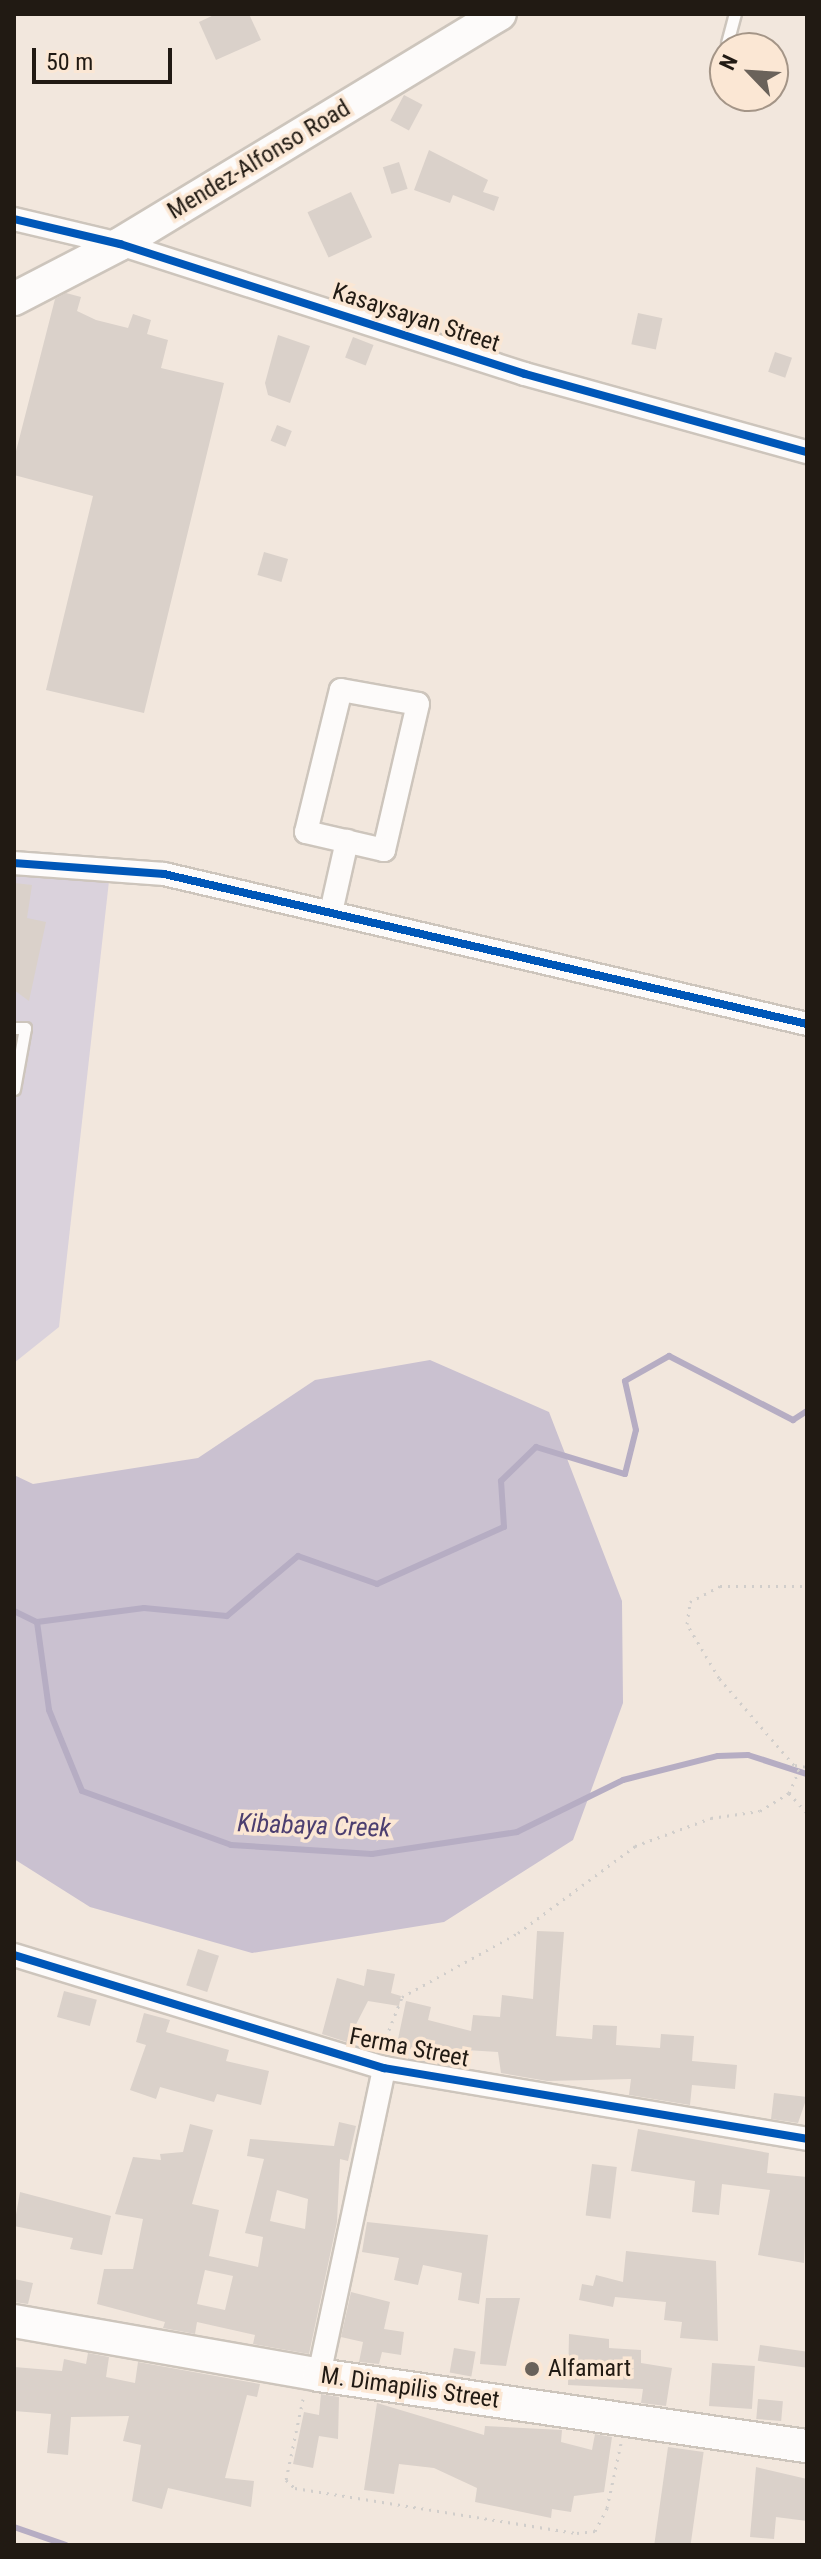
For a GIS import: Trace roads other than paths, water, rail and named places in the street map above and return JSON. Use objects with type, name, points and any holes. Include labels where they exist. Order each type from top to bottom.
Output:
[{"type":"main road","name":"Mendez-Alfonso Road","points":[[14,299],[120,244],[500,14]]},
{"type":"main road","name":"M. Dimapilis Street","points":[[14,2321],[319,2375],[807,2446]]},
{"type":"street","name":"Kasaysayan Street","points":[[14,219],[120,244],[525,374],[807,452]]},
{"type":"street","points":[[341,690],[418,704],[384,850],[347,841],[306,832],[341,690]]},
{"type":"street","points":[[331,912],[347,841]]},
{"type":"street","points":[[14,863],[164,874],[807,1024]]},
{"type":"street","name":"Ferma Street","points":[[14,1955],[380,2067],[807,2139]]},
{"type":"street","points":[[319,2375],[380,2067]]},
{"type":"lane","points":[[14,1028],[25,1028],[14,1089]]},
{"type":"waterway","name":"Kibabaya Creek","points":[[14,1611],[37,1622],[144,1608],[227,1616],[298,1556],[377,1584],[504,1527],[501,1481],[536,1447],[625,1474],[636,1430],[625,1381],[669,1356],[793,1420],[807,1411]]},
{"type":"waterway","name":"Kibabaya Creek","points":[[37,1622],[49,1710],[82,1791],[231,1845],[372,1854],[517,1832],[623,1780],[718,1756],[748,1755],[807,1774]]},
{"type":"waterway","points":[[14,2527],[66,2545]]},
{"type":"place","name":"Alfamart","points":[[532,2369]]}]
